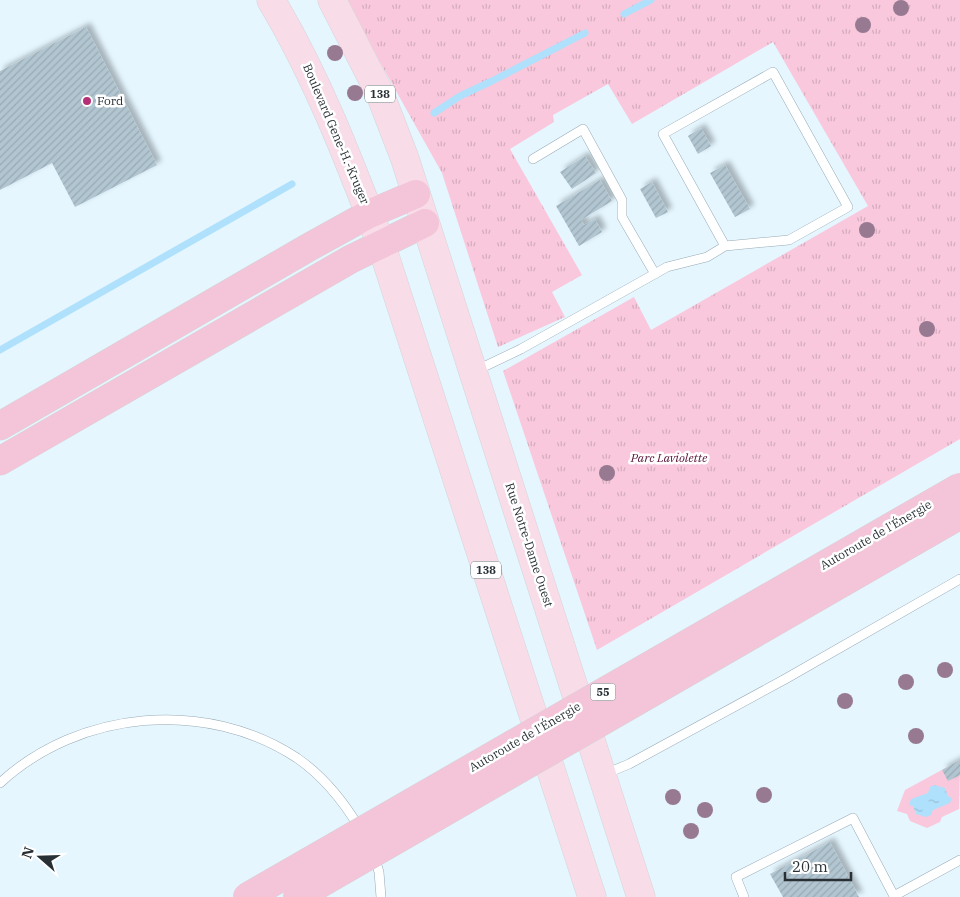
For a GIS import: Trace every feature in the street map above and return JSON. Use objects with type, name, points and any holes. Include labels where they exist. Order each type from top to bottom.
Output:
[{"type":"highway","points":[[0,426],[311,246],[370,214],[416,194]]},
{"type":"highway","points":[[0,461],[381,244],[425,223]]},
{"type":"highway","name":"Autoroute de l'Énergie","points":[[247,897],[960,486]]},
{"type":"highway","name":"Autoroute de l'Énergie","points":[[297,897],[960,516]]},
{"type":"main road","name":"Boulevard Gene-H.-Kruger","points":[[271,0],[319,88],[381,244]]},
{"type":"main road","name":"138","points":[[332,0],[380,94],[400,144],[416,194]]},
{"type":"main road","name":"Rue Notre-Dame Ouest","points":[[416,194],[641,897]]},
{"type":"main road","name":"138","points":[[381,244],[592,897]]},
{"type":"lane","points":[[473,372],[529,345],[667,267],[707,257],[725,246],[789,240],[848,207],[773,72],[662,134],[725,246]]},
{"type":"lane","points":[[533,159],[583,129],[622,200],[622,217],[655,274]]},
{"type":"lane","points":[[603,775],[629,764],[779,682],[960,579]]},
{"type":"lane","points":[[0,783],[49,749],[99,727],[139,720],[162,720],[197,722],[249,735],[274,745],[297,759],[319,777],[349,812],[368,841],[379,872],[380,897]]},
{"type":"lane","points":[[744,897],[736,877],[853,818],[894,896],[960,860]]},
{"type":"green space","name":"Parc Laviolette","points":[[345,0],[960,0],[960,439],[597,650],[503,371],[634,297],[651,330],[868,206],[773,42],[632,124],[608,84],[553,115],[554,122],[510,149],[582,275],[552,292],[565,317],[498,347],[442,173]]},
{"type":"green space","points":[[960,760],[959,809],[942,817],[940,822],[927,828],[910,821],[907,814],[897,811],[905,790]]},
{"type":"water","points":[[934,785],[945,788],[948,796],[952,798],[950,803],[933,810],[931,815],[926,817],[916,814],[913,806],[909,805],[911,799],[928,793],[930,787]]},
{"type":"building","points":[[86,27],[157,165],[75,207],[52,163],[0,190],[0,71]]},
{"type":"building","points":[[701,128],[711,146],[698,154],[688,136]]},
{"type":"building","points":[[585,156],[596,173],[572,189],[560,172]]},
{"type":"building","points":[[725,165],[750,209],[735,217],[710,173]]},
{"type":"building","points":[[600,180],[612,201],[581,220],[584,225],[595,219],[602,232],[579,246],[556,206]]},
{"type":"building","points":[[652,182],[668,212],[656,218],[640,189]]},
{"type":"building","points":[[960,760],[960,775],[948,781],[942,770]]},
{"type":"building","points":[[830,842],[859,897],[783,897],[770,874]]},
{"type":"waterway","points":[[624,14],[651,0]]},
{"type":"waterway","points":[[434,113],[460,96],[585,33]]},
{"type":"waterway","points":[[0,350],[292,184]]},
{"type":"place","name":"Ford","points":[[87,101]]}]
